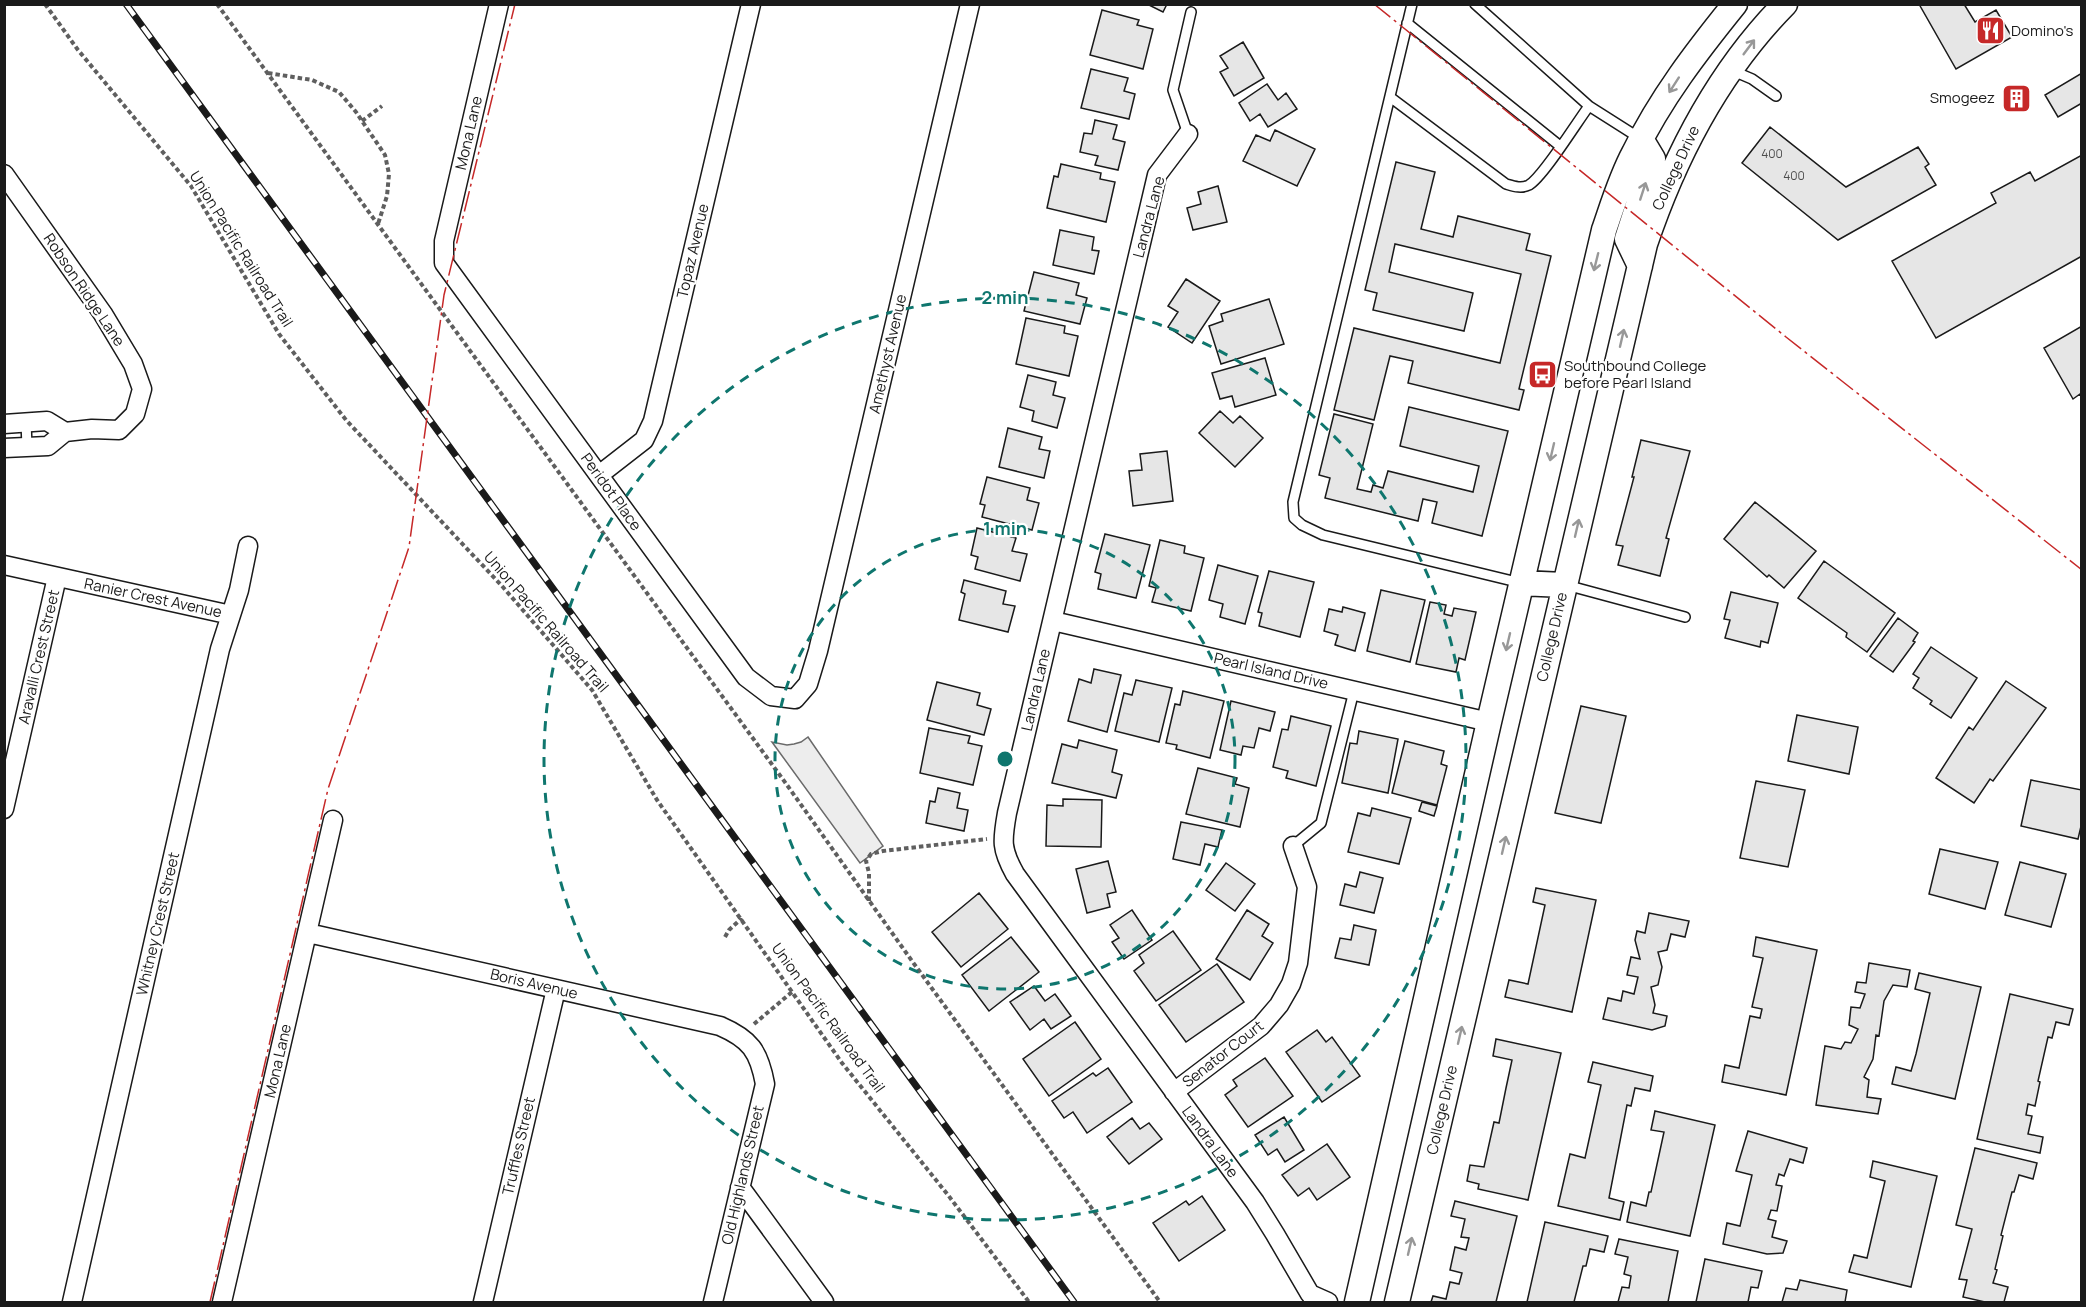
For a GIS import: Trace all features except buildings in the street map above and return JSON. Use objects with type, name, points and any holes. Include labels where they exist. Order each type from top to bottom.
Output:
[{"type":"main road","points":[[1357,1302],[1604,230],[1618,189],[1641,139],[1679,77],[1735,4]]},
{"type":"main road","name":"College Drive","points":[[1397,1302],[1645,244],[1668,179],[1711,99],[1731,70],[1785,4]]},
{"type":"main road","points":[[1700,49],[1731,70]]},
{"type":"main road","points":[[1640,266],[1627,239],[1653,159],[1641,139]]},
{"type":"main road","points":[[1521,583],[1564,585]]},
{"type":"street","name":"Mona Lane","points":[[444,263],[444,241],[499,4]]},
{"type":"street","name":"Topaz Avenue","points":[[599,475],[644,440],[650,431],[752,4]]},
{"type":"street","name":"Amethyst Avenue","points":[[795,699],[808,684],[818,651],[970,4]]},
{"type":"street","name":"Landra Lane","points":[[1188,134],[1157,175],[1003,838],[1005,856],[1015,874],[1255,1202],[1310,1294],[1328,1302]]},
{"type":"street","name":"Robson Ridge Lane","points":[[4,174],[103,314],[133,364],[142,389],[135,414],[119,430],[92,429],[65,432]]},
{"type":"street","name":"Peridot Place","points":[[444,263],[746,677],[771,696],[795,699]]},
{"type":"street","points":[[4,424],[47,421],[65,432],[48,446],[4,448]]},
{"type":"street","name":"Whitney Crest Street","points":[[72,1302],[220,649],[248,546]]},
{"type":"street","name":"Ranier Crest Avenue","points":[[4,565],[231,615]]},
{"type":"street","name":"Aravalli Crest Street","points":[[4,809],[57,577]]},
{"type":"street","name":"Pearl Island Drive","points":[[1053,621],[1489,722]]},
{"type":"street","name":"Mona Lane","points":[[222,1302],[333,820]]},
{"type":"street","name":"Senator Court","points":[[1174,1092],[1261,1026],[1279,1005],[1291,984],[1298,963],[1307,887],[1293,846]]},
{"type":"street","name":"Boris Avenue","points":[[308,933],[720,1026],[738,1034],[753,1050]]},
{"type":"street","name":"Truffles Street","points":[[483,1302],[556,988]]},
{"type":"street","name":"Old Highlands Street","points":[[713,1302],[765,1084],[762,1065],[753,1050]]},
{"type":"street","points":[[740,1187],[824,1302]]},
{"type":"lane","points":[[1412,4],[1293,502],[1294,518],[1302,525],[1323,535],[1521,583]]},
{"type":"lane","points":[[1475,4],[1589,106],[1641,139]]},
{"type":"lane","points":[[1188,134],[1173,90],[1191,12]]},
{"type":"lane","points":[[1407,23],[1560,146]]},
{"type":"lane","points":[[1731,70],[1752,79],[1776,96]]},
{"type":"lane","points":[[1390,97],[1506,184],[1518,188],[1528,185],[1540,176],[1589,106]]},
{"type":"lane","points":[[26,423],[27,447]]},
{"type":"lane","points":[[1564,585],[1685,617]]},
{"type":"lane","points":[[1293,846],[1321,823],[1354,691]]},
{"type":"path","name":"Union Pacific Railroad Trail","points":[[45,4],[78,50],[191,186],[279,334],[346,420],[502,586],[592,690],[657,800],[842,1063],[948,1195],[1029,1302]]},
{"type":"path","points":[[217,4],[787,785],[1160,1302]]},
{"type":"path","points":[[267,73],[312,80],[339,92],[362,121],[385,155],[389,174],[387,196],[378,224]]},
{"type":"path","points":[[362,121],[382,106]]},
{"type":"path","points":[[869,901],[867,861],[871,854],[1003,838]]},
{"type":"path","points":[[725,937],[742,918]]},
{"type":"path","points":[[754,1024],[793,992]]},
{"type":"shaded area","points":[[808,737],[883,846],[860,863],[772,742],[787,745],[801,742]]},
{"type":"railway","points":[[126,4],[1074,1302]]},
{"type":"power","points":[[210,1302],[328,789],[409,547],[444,295],[515,4]]},
{"type":"power","points":[[1374,4],[1786,337],[2082,570]]},
{"type":"place","name":"Domino's","points":[[1990,31]]},
{"type":"place","name":"Smogeez","points":[[2016,98]]},
{"type":"place","name":"Southbound College before Pearl Island","points":[[1543,375]]}]
